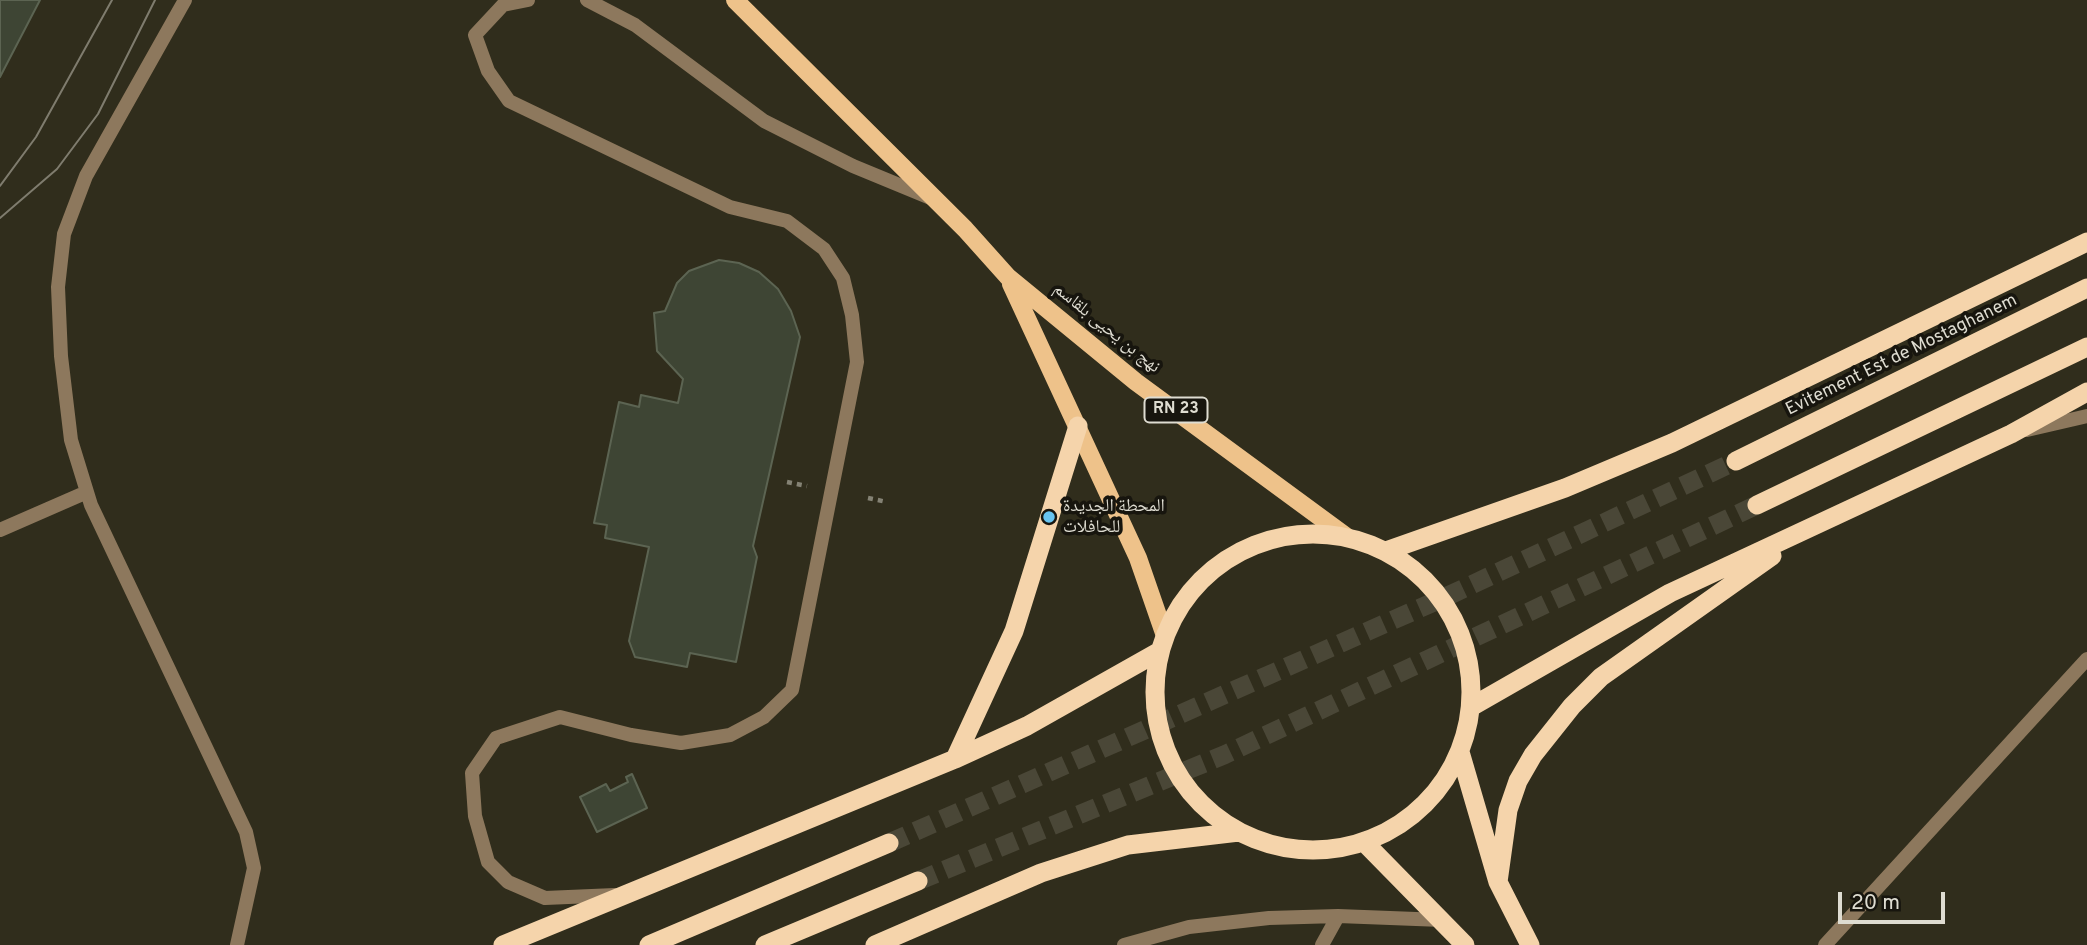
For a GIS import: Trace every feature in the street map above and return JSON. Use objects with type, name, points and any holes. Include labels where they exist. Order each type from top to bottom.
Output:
[{"type":"highway","points":[[1386,551],[1565,488],[1672,443],[2087,242]]},
{"type":"highway","name":"Evitement Est de Mostaghanem","points":[[1736,461],[2087,288]]},
{"type":"highway","points":[[1757,505],[2087,346]]},
{"type":"highway","points":[[1471,707],[1670,593],[2011,434],[2087,392]]},
{"type":"highway","points":[[955,759],[1014,631],[1078,426]]},
{"type":"highway","points":[[1498,882],[1508,810],[1518,781],[1533,755],[1572,706],[1601,677],[1815,526]]},
{"type":"highway","points":[[1305,534],[1347,537],[1386,551],[1424,579],[1452,616],[1469,660],[1471,707],[1460,752],[1443,782],[1421,807],[1394,827],[1364,842],[1322,849],[1279,846],[1239,832],[1205,807],[1182,781],[1166,751],[1157,718],[1155,684],[1162,642],[1178,608],[1202,579],[1233,555],[1268,540],[1305,534]]},
{"type":"highway","points":[[503,945],[630,895],[955,759],[1027,726],[1162,642]]},
{"type":"highway","points":[[1460,752],[1498,882],[1530,945]]},
{"type":"highway","points":[[875,945],[1041,873],[1128,845],[1183,836],[1239,832]]},
{"type":"highway","points":[[1364,842],[1465,945]]},
{"type":"highway","points":[[649,945],[889,843]]},
{"type":"highway","points":[[765,945],[918,881]]},
{"type":"main road","name":"نهج بن يحيى بلقاسم","points":[[735,0],[1008,277],[1136,382],[1347,537]]},
{"type":"main road","name":"نهج بن يحيى بلقاسم","points":[[1008,277],[1138,558],[1162,642]]},
{"type":"street","points":[[185,0],[86,176],[64,234],[58,287],[61,356],[71,440],[87,492],[246,832],[254,868],[237,945]]},
{"type":"street","points":[[528,0],[503,5],[475,35],[488,71],[509,102],[730,207],[787,222],[824,249],[843,278],[852,315],[857,362],[792,690],[764,718],[730,735],[681,743],[631,735],[560,717],[496,738],[472,773],[475,816],[488,862],[508,882],[545,898],[630,895]]},
{"type":"street","points":[[587,0],[635,25],[764,121],[853,166],[936,201]]},
{"type":"street","points":[[2011,434],[2087,416]]},
{"type":"street","points":[[0,530],[87,492]]},
{"type":"street","points":[[1825,945],[2087,659]]},
{"type":"street","points":[[1322,945],[1338,916]]},
{"type":"street","points":[[1124,945],[1189,927],[1269,918],[1338,916],[1442,920]]},
{"type":"path","points":[[787,482],[814,488]]},
{"type":"path","points":[[868,498],[887,502]]},
{"type":"building","points":[[0,0],[40,0],[0,77]]},
{"type":"building","points":[[719,260],[739,263],[759,272],[778,289],[791,311],[800,337],[753,546],[757,557],[736,662],[690,653],[687,667],[635,657],[629,641],[649,547],[605,538],[607,525],[594,523],[619,402],[639,407],[641,395],[678,403],[683,379],[657,351],[654,313],[665,311],[677,283],[689,271]]},
{"type":"building","points":[[632,774],[647,808],[597,832],[580,797],[606,784],[610,791],[628,782],[626,777]]},
{"type":"tunnel","points":[[889,843],[1452,594],[1736,461]]},
{"type":"tunnel","points":[[918,881],[1224,755],[1757,505]]},
{"type":"tram line","points":[[0,186],[36,137],[112,0]]},
{"type":"tram line","points":[[0,218],[57,169],[98,114],[155,0]]},
{"type":"place","name":"المحطة الجديدة للحافلات","points":[[1049,517]]}]
